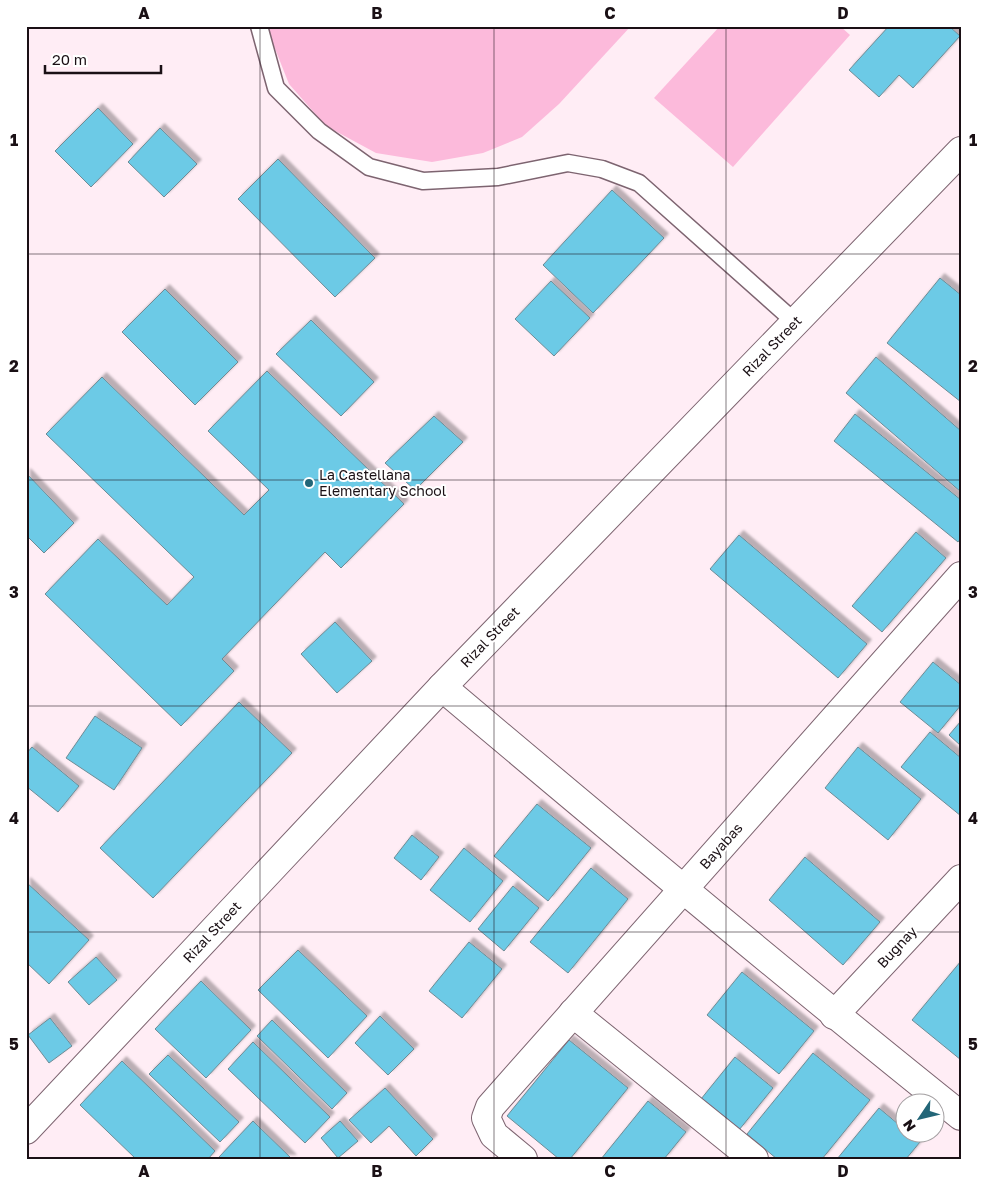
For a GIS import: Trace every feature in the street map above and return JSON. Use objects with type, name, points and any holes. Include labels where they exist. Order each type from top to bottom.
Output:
[{"type":"street","name":"Rizal Street","points":[[26,1130],[442,687],[961,152]]},
{"type":"street","name":"Bayabas","points":[[523,1159],[494,1135],[486,1118],[490,1107],[961,576]]},
{"type":"street","points":[[442,687],[834,1015],[961,1116]]},
{"type":"street","name":"Bugnay","points":[[834,1015],[959,885]]},
{"type":"street","points":[[573,1013],[754,1159]]},
{"type":"lane","points":[[259,26],[276,88],[319,131],[369,167],[423,182],[498,177],[568,163],[602,169],[639,183],[795,322]]},
{"type":"shaded area","points":[[268,26],[631,26],[559,104],[522,137],[483,153],[432,162],[376,153],[326,126],[289,84],[268,31]]},
{"type":"shaded area","points":[[720,26],[840,26],[850,35],[733,167],[654,98]]},
{"type":"building","points":[[889,26],[949,26],[960,36],[913,88],[899,75],[879,97],[849,70]]},
{"type":"building","points":[[98,108],[133,144],[91,187],[55,151]]},
{"type":"building","points":[[160,128],[197,164],[164,197],[128,162]]},
{"type":"building","points":[[278,159],[375,258],[335,297],[238,199]]},
{"type":"building","points":[[612,190],[664,238],[593,313],[543,265]]},
{"type":"building","points":[[940,278],[961,295],[961,402],[887,343]]},
{"type":"building","points":[[551,281],[590,318],[554,356],[515,319]]},
{"type":"building","points":[[165,289],[238,362],[195,405],[122,332]]},
{"type":"building","points":[[311,320],[374,382],[341,416],[276,354]]},
{"type":"building","points":[[876,357],[961,431],[961,492],[846,393]]},
{"type":"building","points":[[267,371],[404,504],[341,568],[325,552],[222,659],[234,671],[181,726],[45,594],[98,539],[167,605],[194,577],[46,434],[102,377],[244,515],[269,490],[208,431]]},
{"type":"building","points":[[855,414],[961,500],[961,538],[958,542],[834,441]]},
{"type":"building","points":[[434,416],[463,442],[415,490],[385,463]]},
{"type":"building","points":[[26,473],[74,523],[44,553],[26,535]]},
{"type":"building","points":[[916,532],[946,558],[882,632],[852,606]]},
{"type":"building","points":[[739,535],[867,644],[838,678],[710,569]]},
{"type":"building","points":[[335,622],[372,661],[337,693],[301,654]]},
{"type":"building","points":[[933,662],[961,685],[961,705],[938,733],[900,702]]},
{"type":"building","points":[[239,702],[292,753],[153,898],[100,848]]},
{"type":"building","points":[[95,716],[142,748],[114,790],[66,758]]},
{"type":"building","points":[[961,721],[961,746],[949,735]]},
{"type":"building","points":[[930,732],[961,758],[961,816],[901,767]]},
{"type":"building","points":[[32,747],[79,786],[58,812],[26,786],[26,754]]},
{"type":"building","points":[[858,747],[921,799],[888,840],[825,788]]},
{"type":"building","points":[[537,804],[591,848],[548,901],[494,856]]},
{"type":"building","points":[[412,835],[439,857],[421,880],[394,858]]},
{"type":"building","points":[[464,848],[503,881],[470,922],[430,890]]},
{"type":"building","points":[[805,857],[880,922],[843,965],[769,900]]},
{"type":"building","points":[[591,868],[628,899],[568,973],[530,942]]},
{"type":"building","points":[[26,882],[89,940],[49,984],[26,962]]},
{"type":"building","points":[[513,886],[539,908],[504,951],[478,929]]},
{"type":"building","points":[[469,942],[502,969],[462,1018],[429,991]]},
{"type":"building","points":[[298,950],[367,1016],[328,1058],[258,990]]},
{"type":"building","points":[[96,957],[117,980],[89,1005],[68,982]]},
{"type":"building","points":[[961,961],[961,1060],[912,1020]]},
{"type":"building","points":[[742,972],[814,1031],[779,1074],[707,1015]]},
{"type":"building","points":[[201,981],[251,1030],[206,1078],[155,1029]]},
{"type":"building","points":[[380,1016],[414,1049],[388,1075],[355,1043]]},
{"type":"building","points":[[50,1018],[72,1046],[49,1063],[28,1035]]},
{"type":"building","points":[[272,1020],[347,1093],[332,1109],[257,1036]]},
{"type":"building","points":[[569,1040],[628,1088],[570,1159],[559,1159],[507,1116]]},
{"type":"building","points":[[253,1042],[330,1117],[305,1143],[228,1069]]},
{"type":"building","points":[[813,1053],[870,1100],[822,1159],[777,1159],[747,1134]]},
{"type":"building","points":[[168,1055],[239,1122],[220,1142],[149,1074]]},
{"type":"building","points":[[735,1057],[773,1088],[739,1130],[701,1099]]},
{"type":"building","points":[[122,1061],[215,1151],[208,1159],[136,1159],[80,1105]]},
{"type":"building","points":[[385,1088],[433,1139],[416,1156],[389,1126],[371,1143],[349,1120]]},
{"type":"building","points":[[648,1101],[686,1132],[664,1159],[601,1159]]},
{"type":"building","points":[[879,1108],[894,1121],[894,1142],[920,1142],[906,1159],[837,1159]]},
{"type":"building","points":[[253,1121],[292,1159],[221,1159],[219,1157]]},
{"type":"building","points":[[340,1121],[358,1141],[338,1158],[321,1138]]},
{"type":"place","name":"La Castellana Elementary School","points":[[309,483]]}]
